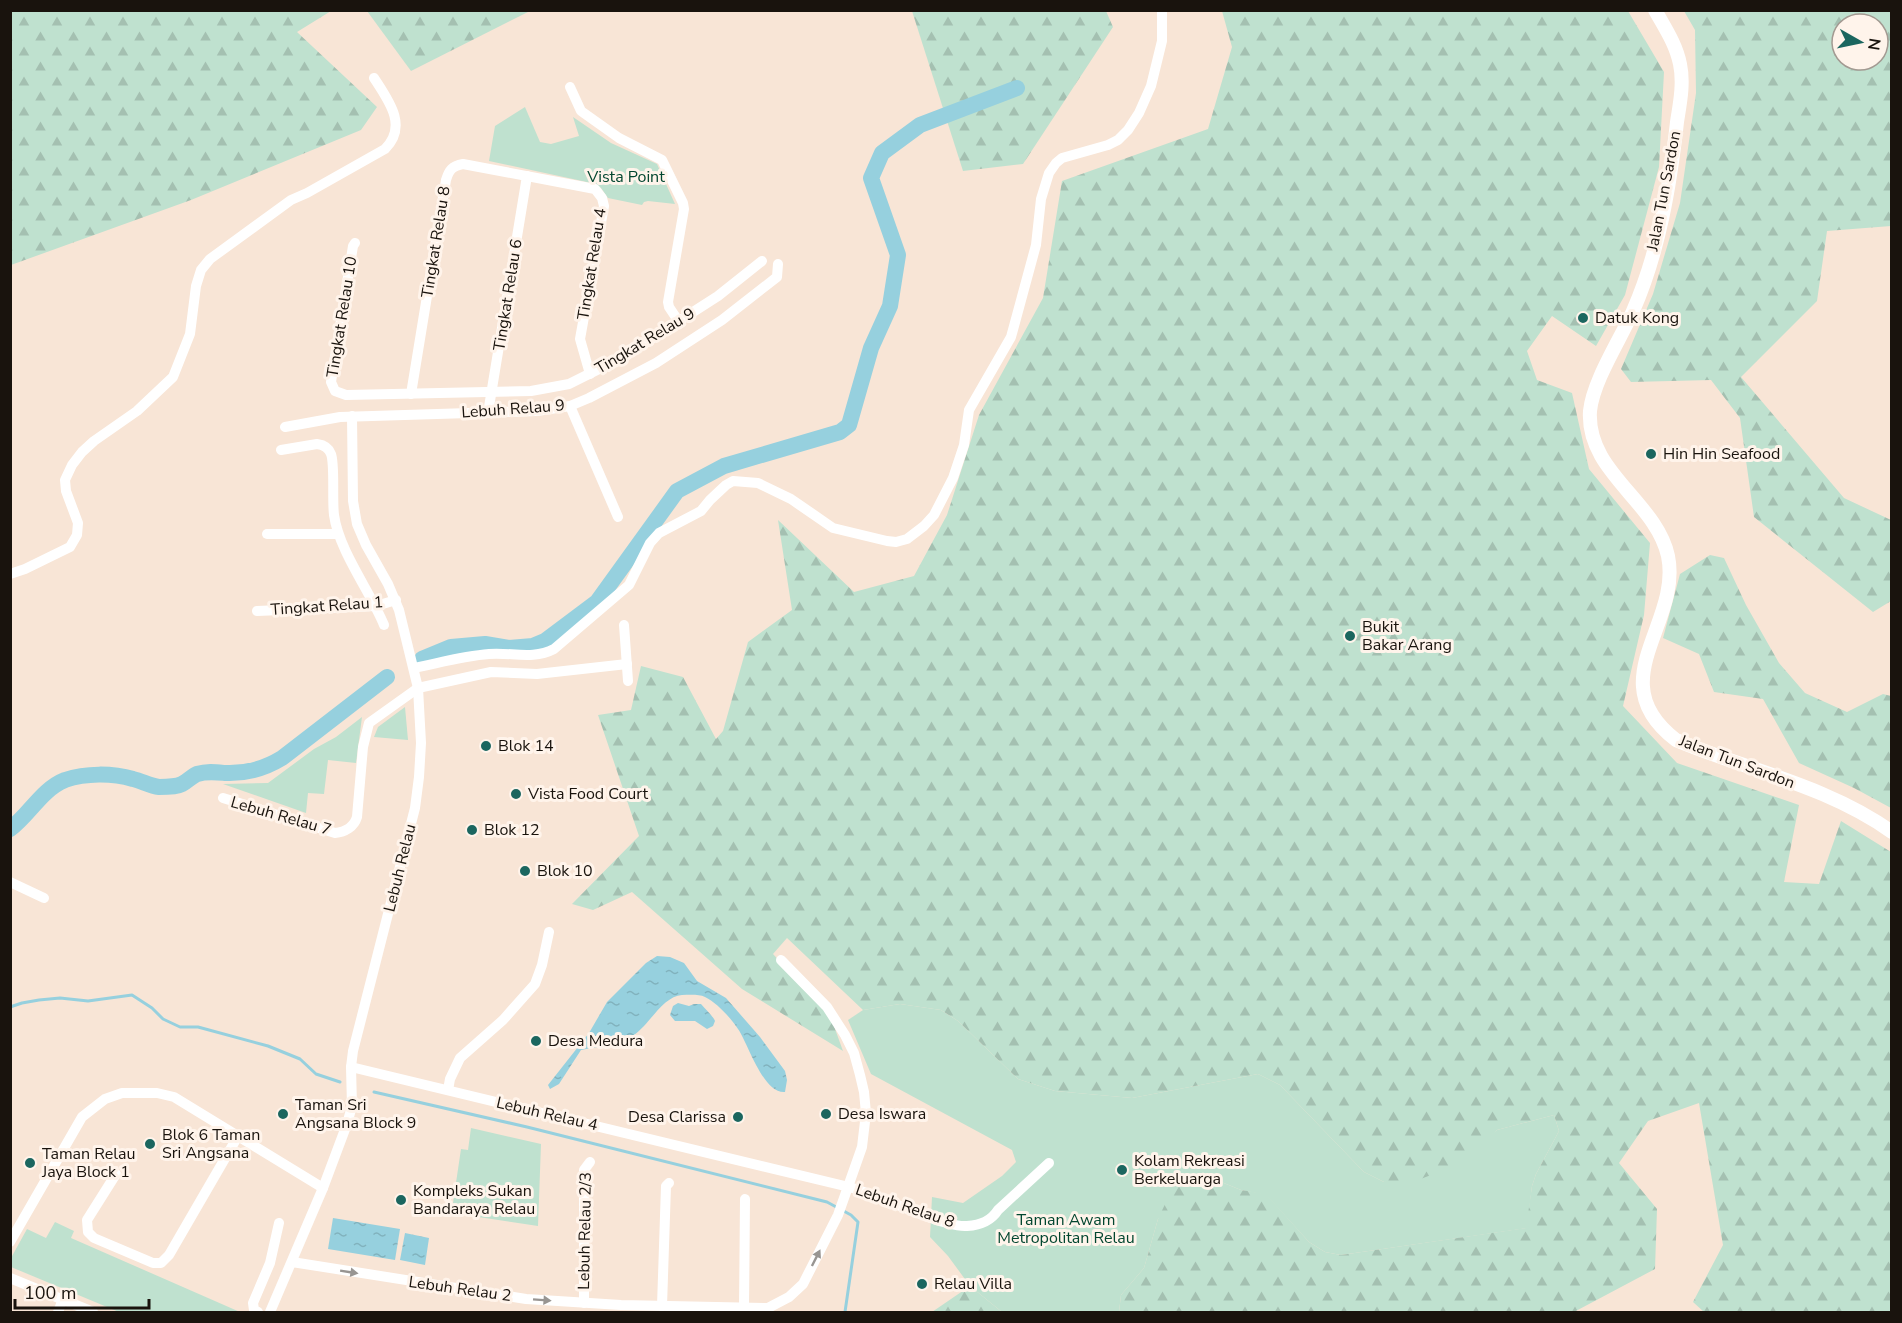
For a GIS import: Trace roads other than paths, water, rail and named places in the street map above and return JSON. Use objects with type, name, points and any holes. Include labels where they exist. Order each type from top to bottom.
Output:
[{"type":"main road","name":"Jalan Tun Sardon","points":[[1655,10],[1673,40],[1680,63],[1682,81],[1675,142],[1662,219],[1652,258],[1633,310],[1597,388],[1591,408],[1590,424],[1596,446],[1606,463],[1655,527],[1668,557],[1665,602],[1645,661],[1643,689],[1646,703],[1664,731],[1676,740],[1802,786],[1851,808],[1892,832]]},
{"type":"street","points":[[414,668],[493,653],[534,655],[544,654],[554,649],[629,585],[650,543],[659,533],[701,511],[726,485],[733,482],[758,483],[791,499],[833,528],[887,541],[896,542],[907,539],[924,526],[934,515],[953,478],[964,445],[969,410],[1011,337],[1036,245],[1041,200],[1049,173],[1062,158],[1108,145],[1118,140],[1128,130],[1139,113],[1151,86],[1162,41],[1162,10]]},
{"type":"street","points":[[10,574],[25,569],[70,546],[77,535],[78,523],[66,491],[65,480],[72,465],[94,441],[137,411],[173,377],[190,334],[196,286],[201,270],[210,259],[291,200],[385,149],[393,141],[396,131],[390,103],[374,78]]},
{"type":"street","points":[[570,87],[581,111],[619,138],[662,160],[683,203],[684,209],[668,302],[669,308],[679,322]]},
{"type":"street","name":"Tingkat Relau 8","points":[[411,394],[449,170],[456,165],[463,164],[527,176]]},
{"type":"street","name":"Tingkat Relau 4","points":[[527,176],[595,189],[602,198],[604,206],[580,339],[590,374]]},
{"type":"street","name":"Tingkat Relau 6","points":[[488,413],[527,176]]},
{"type":"street","name":"Tingkat Relau 10","points":[[335,391],[331,382],[355,243]]},
{"type":"street","name":"Tingkat Relau 9","points":[[335,391],[346,395],[531,391],[568,384],[623,357],[679,322],[718,296],[762,261]]},
{"type":"street","name":"Lebuh Relau 9","points":[[285,427],[352,416],[488,413],[570,406],[656,363],[722,320],[777,277],[778,264]]},
{"type":"street","points":[[570,406],[618,517]]},
{"type":"street","name":"Lebuh Relau","points":[[270,1312],[323,1188],[347,1124],[352,1106],[351,1067],[356,1034],[415,808],[419,784],[421,743],[418,688],[396,600],[357,524],[353,501],[352,416]]},
{"type":"street","points":[[281,450],[323,444],[332,456],[332,494],[338,534],[384,625]]},
{"type":"street","points":[[267,534],[338,534]]},
{"type":"street","name":"Tingkat Relau 1","points":[[257,611],[376,606],[396,600]]},
{"type":"street","points":[[624,625],[628,681]]},
{"type":"street","points":[[418,688],[491,672],[537,674],[627,664]]},
{"type":"street","name":"Lebuh Relau 7","points":[[223,798],[335,833],[343,832],[356,821],[357,817],[363,747],[369,723],[418,688]]},
{"type":"street","points":[[10,882],[44,898]]},
{"type":"street","points":[[448,1090],[450,1079],[460,1059],[503,1020],[535,984],[542,966],[549,932]]},
{"type":"street","name":"Lebuh Relau 8","points":[[782,960],[827,1007],[854,1053],[864,1092],[866,1113],[862,1147],[849,1187],[927,1217],[966,1226],[993,1218],[998,1210],[1049,1163]]},
{"type":"street","name":"Lebuh Relau 4","points":[[351,1067],[849,1187]]},
{"type":"street","points":[[10,1242],[82,1117],[105,1099],[122,1093],[166,1094],[323,1188]]},
{"type":"street","points":[[116,1174],[87,1220],[88,1232],[93,1238],[153,1263],[161,1263],[170,1255],[238,1136]]},
{"type":"street","name":"Lebuh Relau 2/3","points":[[584,1303],[584,1170],[590,1162]]},
{"type":"street","points":[[663,1306],[666,1186],[669,1183]]},
{"type":"street","name":"Lebuh Relau 2","points":[[292,1262],[526,1299],[663,1306],[768,1308],[789,1297],[803,1284],[840,1211],[849,1187]]},
{"type":"street","points":[[744,1308],[745,1199]]},
{"type":"street","points":[[258,1312],[254,1310],[253,1303],[270,1263],[279,1223]]},
{"type":"street","points":[[10,1278],[93,1312]]},
{"type":"street","points":[[58,1312],[63,1299]]},
{"type":"water","points":[[657,956],[670,957],[684,963],[697,981],[726,998],[760,1037],[785,1071],[787,1080],[785,1092],[777,1090],[763,1077],[742,1036],[727,1015],[710,1000],[694,995],[682,995],[669,1000],[628,1039],[615,1044],[581,1050],[559,1084],[550,1089],[548,1085],[589,1033],[607,1002],[646,963]]},
{"type":"water","points":[[678,1003],[689,1006],[701,1004],[714,1019],[713,1026],[707,1029],[695,1021],[675,1021],[670,1015],[673,1006]]},
{"type":"water","points":[[333,1218],[400,1229],[395,1260],[328,1249]]},
{"type":"water","points":[[405,1233],[429,1238],[425,1265],[400,1260]]},
{"type":"waterway","points":[[422,659],[451,647],[485,644],[509,648],[533,646],[545,641],[597,602],[677,491],[724,466],[840,432],[849,425],[871,348],[890,306],[898,255],[871,178],[882,153],[920,125],[1017,88]]},
{"type":"waterway","points":[[10,829],[49,789],[73,778],[90,775],[116,776],[168,787],[182,784],[201,773],[240,773],[268,765],[282,758],[387,677]]},
{"type":"waterway","points":[[10,1007],[39,1000],[60,998],[88,1001],[132,995],[152,1008],[163,1019],[180,1027],[198,1027],[268,1046],[300,1059],[316,1074],[340,1082]]},
{"type":"waterway","points":[[374,1092],[527,1127],[827,1202],[851,1215],[858,1222],[845,1312]]},
{"type":"place","name":"Datuk Kong","points":[[1583,318]]},
{"type":"place","name":"Hin Hin Seafood","points":[[1651,454]]},
{"type":"place","name":"Bukit Bakar Arang","points":[[1350,636]]},
{"type":"place","name":"Blok 14","points":[[486,746]]},
{"type":"place","name":"Vista Food Court","points":[[516,794]]},
{"type":"place","name":"Blok 12","points":[[472,830]]},
{"type":"place","name":"Blok 10","points":[[525,871]]},
{"type":"place","name":"Desa Medura","points":[[536,1041]]},
{"type":"place","name":"Taman Sri Angsana Block 9","points":[[283,1114]]},
{"type":"place","name":"Desa Iswara","points":[[826,1114]]},
{"type":"place","name":"Desa Clarissa","points":[[738,1117]]},
{"type":"place","name":"Blok 6 Taman Sri Angsana","points":[[150,1144]]},
{"type":"place","name":"Taman Relau Jaya Block 1","points":[[30,1163]]},
{"type":"place","name":"Kolam Rekreasi Berkeluarga","points":[[1122,1170]]},
{"type":"place","name":"Kompleks Sukan Bandaraya Relau","points":[[401,1200]]},
{"type":"place","name":"Relau Villa","points":[[922,1284]]},
{"type":"park label","name":"Vista Point","points":[[626,177]]},
{"type":"park label","name":"Taman Awam Metropolitan Relau","points":[[1066,1229]]}]
